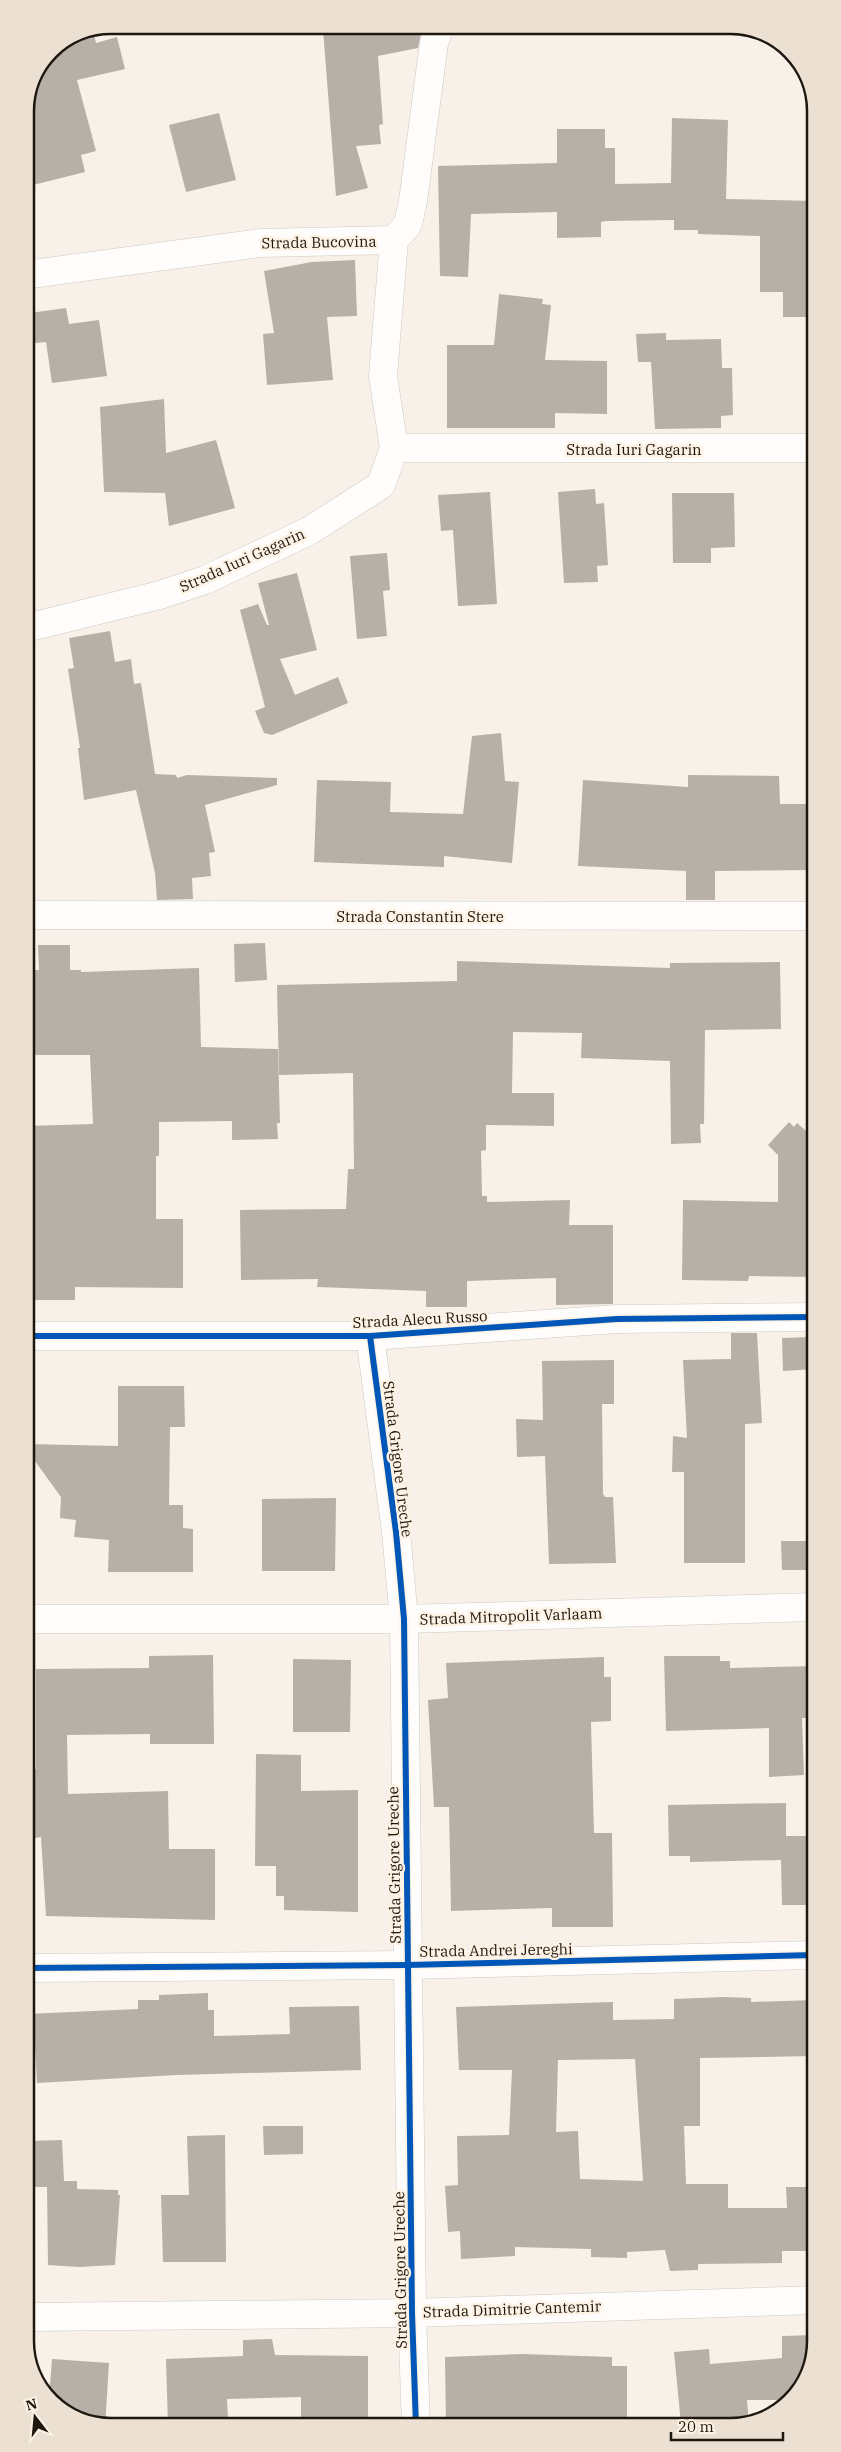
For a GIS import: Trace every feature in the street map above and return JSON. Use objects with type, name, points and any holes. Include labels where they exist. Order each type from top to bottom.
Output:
[{"type":"street","name":"Strada Bucovina","points":[[34,274],[260,243],[394,240],[408,224],[413,201],[436,34]]},
{"type":"street","name":"Strada Iuri Gagarin","points":[[34,626],[160,594],[205,580],[309,531],[381,485],[394,448],[383,376],[394,240]]},
{"type":"street","name":"Strada Iuri Gagarin","points":[[394,448],[807,448]]},
{"type":"street","name":"Strada Constantin Stere","points":[[34,915],[807,916]]},
{"type":"street","name":"Strada Alecu Russo","points":[[34,1336],[370,1336],[617,1319],[807,1317]]},
{"type":"street","name":"Strada Grigore Ureche","points":[[370,1336],[396,1532],[404,1619],[412,2313],[416,2418]]},
{"type":"street","name":"Strada Mitropolit Varlaam","points":[[34,1619],[404,1619],[807,1607]]},
{"type":"street","name":"Strada Andrei Jereghi","points":[[34,1968],[407,1965],[807,1955]]},
{"type":"street","name":"Strada Dimitrie Cantemir","points":[[34,2317],[412,2313],[807,2300]]},
{"type":"building","points":[[323,34],[421,34],[418,48],[378,56],[383,124],[379,125],[381,144],[356,146],[368,188],[336,196]]},
{"type":"building","points":[[94,36],[96,43],[117,37],[125,69],[77,80],[96,151],[81,155],[85,172],[34,185],[35,96],[47,68],[56,56],[68,47]]},
{"type":"building","points":[[219,113],[236,180],[186,192],[169,125]]},
{"type":"building","points":[[672,118],[728,120],[726,199],[807,201],[807,317],[783,317],[783,292],[760,292],[760,236],[698,234],[698,230],[674,230],[674,220],[606,221],[601,222],[601,237],[557,238],[557,212],[471,214],[468,277],[440,276],[438,166],[557,163],[557,129],[605,129],[605,148],[615,148],[615,184],[671,183]]},
{"type":"building","points":[[355,260],[357,316],[327,317],[333,380],[267,385],[263,334],[274,333],[264,271],[312,262]]},
{"type":"building","points":[[499,294],[543,299],[542,304],[551,305],[545,360],[607,361],[607,414],[555,413],[555,428],[447,428],[447,345],[494,345]]},
{"type":"building","points":[[66,308],[69,324],[99,320],[107,376],[52,383],[46,342],[35,343],[34,312]]},
{"type":"building","points":[[666,333],[666,340],[721,339],[722,368],[732,368],[733,415],[721,416],[721,428],[655,429],[651,362],[638,362],[636,334]]},
{"type":"building","points":[[164,399],[166,453],[216,440],[235,508],[169,526],[165,493],[104,492],[100,407]]},
{"type":"building","points":[[595,489],[596,504],[604,503],[608,565],[597,566],[598,582],[564,583],[558,492]]},
{"type":"building","points":[[490,492],[497,604],[458,606],[453,530],[441,531],[438,495]]},
{"type":"building","points":[[672,493],[734,493],[735,547],[711,548],[711,563],[673,563]]},
{"type":"building","points":[[387,553],[390,590],[383,591],[387,636],[357,639],[350,556]]},
{"type":"building","points":[[297,573],[317,650],[280,659],[295,695],[338,677],[348,703],[272,735],[264,733],[255,711],[265,707],[240,610],[258,604],[267,625],[269,625],[258,583]]},
{"type":"building","points":[[110,631],[115,662],[131,659],[134,684],[141,683],[155,774],[176,775],[177,778],[187,775],[277,778],[277,785],[205,805],[215,852],[209,853],[211,876],[192,878],[193,899],[157,900],[155,873],[136,790],[84,800],[78,748],[80,748],[68,669],[74,668],[69,638]]},
{"type":"building","points":[[501,733],[505,781],[519,782],[512,863],[444,856],[444,867],[314,862],[317,780],[391,782],[390,812],[463,814],[472,736]]},
{"type":"building","points":[[688,775],[779,776],[780,804],[807,804],[807,870],[715,871],[715,900],[686,900],[686,871],[578,866],[583,780],[688,787]]},
{"type":"building","points":[[265,943],[267,980],[235,982],[234,944]]},
{"type":"building","points":[[38,945],[70,945],[70,970],[81,970],[81,972],[199,968],[201,1047],[278,1049],[280,1123],[277,1123],[278,1139],[232,1140],[232,1121],[159,1122],[159,1156],[156,1156],[156,1219],[183,1219],[183,1288],[75,1287],[75,1300],[34,1300],[34,1126],[93,1124],[90,1055],[34,1055],[34,970],[39,970]]},
{"type":"building","points":[[457,961],[670,968],[670,963],[780,962],[781,1029],[705,1030],[704,1124],[700,1124],[701,1143],[671,1144],[670,1061],[581,1058],[582,1033],[513,1032],[512,1093],[554,1093],[554,1126],[486,1125],[486,1150],[481,1151],[482,1196],[487,1196],[487,1202],[570,1200],[569,1225],[613,1225],[613,1304],[556,1305],[556,1278],[467,1281],[467,1307],[426,1307],[426,1291],[317,1287],[318,1279],[241,1280],[240,1210],[346,1209],[348,1169],[354,1169],[353,1073],[279,1075],[277,985],[457,981]]},
{"type":"building","points":[[789,1122],[794,1127],[797,1123],[807,1132],[807,1277],[749,1276],[748,1281],[682,1280],[683,1200],[778,1202],[778,1155],[768,1145]]},
{"type":"building","points":[[731,1333],[757,1333],[762,1423],[745,1424],[745,1563],[684,1563],[684,1472],[672,1472],[673,1436],[687,1438],[683,1360],[731,1359]]},
{"type":"building","points":[[807,1337],[807,1370],[783,1371],[782,1338]]},
{"type":"building","points":[[614,1360],[614,1404],[602,1404],[603,1494],[605,1497],[613,1497],[616,1563],[549,1564],[545,1456],[517,1457],[516,1419],[543,1420],[542,1361]]},
{"type":"building","points":[[118,1386],[184,1386],[185,1427],[170,1427],[169,1505],[183,1505],[183,1528],[193,1529],[193,1572],[108,1572],[109,1540],[74,1537],[76,1520],[60,1518],[61,1497],[34,1460],[34,1444],[118,1446]]},
{"type":"building","points":[[336,1498],[335,1571],[262,1571],[262,1499]]},
{"type":"building","points":[[781,1541],[807,1541],[807,1570],[782,1570]]},
{"type":"building","points":[[213,1655],[214,1744],[150,1744],[150,1734],[67,1735],[68,1794],[168,1791],[169,1849],[215,1849],[215,1920],[46,1916],[41,1837],[35,1838],[34,1815],[36,1669],[149,1668],[149,1656]]},
{"type":"building","points":[[664,1656],[720,1656],[720,1661],[730,1661],[730,1668],[807,1666],[807,1718],[802,1718],[804,1775],[769,1777],[769,1728],[666,1731]]},
{"type":"building","points":[[604,1657],[604,1677],[611,1677],[611,1721],[591,1722],[594,1833],[612,1833],[613,1927],[552,1927],[552,1908],[451,1911],[449,1807],[434,1807],[428,1700],[448,1698],[446,1663]]},
{"type":"building","points":[[293,1659],[351,1660],[350,1732],[293,1732]]},
{"type":"building","points":[[256,1754],[301,1755],[301,1791],[358,1790],[358,1912],[284,1910],[284,1896],[276,1896],[276,1866],[255,1866]]},
{"type":"building","points":[[786,1803],[786,1836],[807,1836],[807,1905],[782,1905],[781,1860],[690,1862],[690,1856],[669,1856],[668,1805]]},
{"type":"building","points":[[208,1993],[208,2010],[214,2010],[214,2036],[290,2034],[289,2007],[359,2006],[361,2070],[177,2075],[37,2083],[34,2014],[138,2009],[138,2000],[159,2000],[159,1995]]},
{"type":"building","points":[[724,1997],[751,1998],[751,2002],[807,2000],[807,2056],[700,2058],[700,2126],[684,2126],[686,2184],[728,2184],[728,2208],[787,2208],[786,2187],[807,2187],[807,2251],[782,2251],[782,2263],[698,2264],[698,2270],[670,2271],[665,2250],[627,2252],[627,2258],[591,2257],[591,2249],[515,2247],[515,2256],[461,2259],[460,2231],[448,2232],[445,2186],[458,2185],[457,2136],[509,2135],[512,2070],[459,2070],[456,2007],[613,2002],[613,2020],[674,2019],[674,1999]],"holes":[[[635,2059],[643,2181],[580,2179],[578,2131],[556,2132],[558,2060]]]},
{"type":"building","points":[[263,2126],[303,2126],[303,2154],[264,2155]]},
{"type":"building","points":[[225,2135],[226,2262],[163,2262],[161,2195],[189,2195],[187,2136]]},
{"type":"building","points":[[62,2140],[64,2181],[77,2181],[77,2189],[118,2190],[118,2195],[120,2195],[115,2265],[79,2267],[48,2265],[47,2187],[34,2187],[34,2141]]},
{"type":"building","points":[[807,2335],[806,2356],[803,2366],[785,2396],[780,2400],[747,2400],[748,2416],[680,2418],[674,2352],[709,2349],[710,2364],[782,2358],[782,2336]]},
{"type":"building","points":[[272,2339],[275,2355],[368,2356],[368,2418],[301,2418],[301,2397],[227,2399],[228,2418],[168,2418],[166,2359],[243,2356],[243,2340]]},
{"type":"building","points":[[522,2354],[612,2357],[612,2366],[627,2366],[627,2418],[446,2418],[445,2357]]},
{"type":"building","points":[[52,2359],[109,2363],[106,2418],[96,2417],[77,2410],[60,2398],[60,2392],[53,2392],[50,2388]]},
{"type":"cycle path","points":[[34,1336],[370,1336],[617,1319],[807,1317]]},
{"type":"cycle path","points":[[370,1336],[396,1532],[404,1619],[412,2313],[416,2418]]},
{"type":"cycle path","points":[[34,1968],[407,1965],[807,1955]]}]
